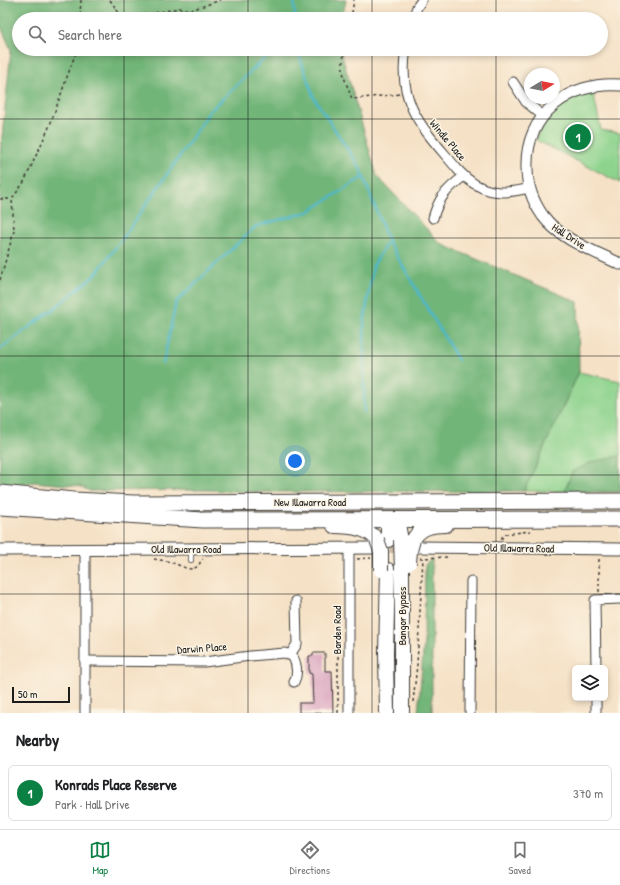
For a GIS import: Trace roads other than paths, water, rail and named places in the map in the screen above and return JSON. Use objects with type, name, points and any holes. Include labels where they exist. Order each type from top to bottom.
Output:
[{"type":"highway","name":"New Illawarra Road","points":[[0,493],[74,500],[133,503],[620,501]]},
{"type":"highway","points":[[390,502],[393,519]]},
{"type":"highway","name":"New Illawarra Road","points":[[0,507],[203,520],[620,519]]},
{"type":"main road","name":"Bangor Bypass","points":[[393,519],[408,709]]},
{"type":"main road","points":[[306,520],[318,525],[344,526],[363,530],[374,535],[396,554],[420,531],[429,526],[466,526],[481,519]]},
{"type":"main road","name":"Bangor Bypass","points":[[387,713],[386,653],[396,554]]},
{"type":"street","points":[[415,12],[422,0]]},
{"type":"street","name":"Windle Place","points":[[405,56],[403,68],[406,93],[411,108],[419,122],[464,176],[476,185],[491,191],[505,192],[529,188]]},
{"type":"street","points":[[513,82],[526,102],[543,116]]},
{"type":"street","name":"Hall Drive","points":[[620,85],[595,86],[575,91],[557,102],[543,116],[534,130],[527,150],[527,173],[529,188],[531,195],[544,218],[558,231],[587,248],[620,264]]},
{"type":"street","points":[[433,218],[437,205],[443,195],[464,176]]},
{"type":"street","name":"Old Illawarra Road","points":[[0,550],[85,550],[191,555],[348,553],[396,554],[500,548],[620,549]]},
{"type":"street","points":[[85,550],[85,713]]},
{"type":"street","name":"Barden Road","points":[[348,553],[349,713]]},
{"type":"street","points":[[470,713],[471,581]]},
{"type":"street","points":[[596,665],[597,600],[620,599]]},
{"type":"street","points":[[294,682],[296,678],[297,666],[293,657],[290,656],[297,644],[296,601]]},
{"type":"street","name":"Darwin Place","points":[[85,661],[204,662],[286,653],[290,656]]},
{"type":"street","points":[[596,701],[596,713]]},
{"type":"waterway","points":[[294,0],[295,12]]},
{"type":"waterway","points":[[0,349],[56,307],[95,275],[125,235],[209,112],[267,56]]},
{"type":"waterway","points":[[299,56],[314,98],[360,168],[388,241],[458,360]]},
{"type":"waterway","points":[[163,364],[176,302],[256,226],[308,212],[363,177]]},
{"type":"waterway","points":[[364,412],[364,323],[373,266],[388,241]]},
{"type":"tunnel","points":[[373,548],[408,547]]},
{"type":"place","name":"Konrads Place Reserve","points":[[578,137]]}]
